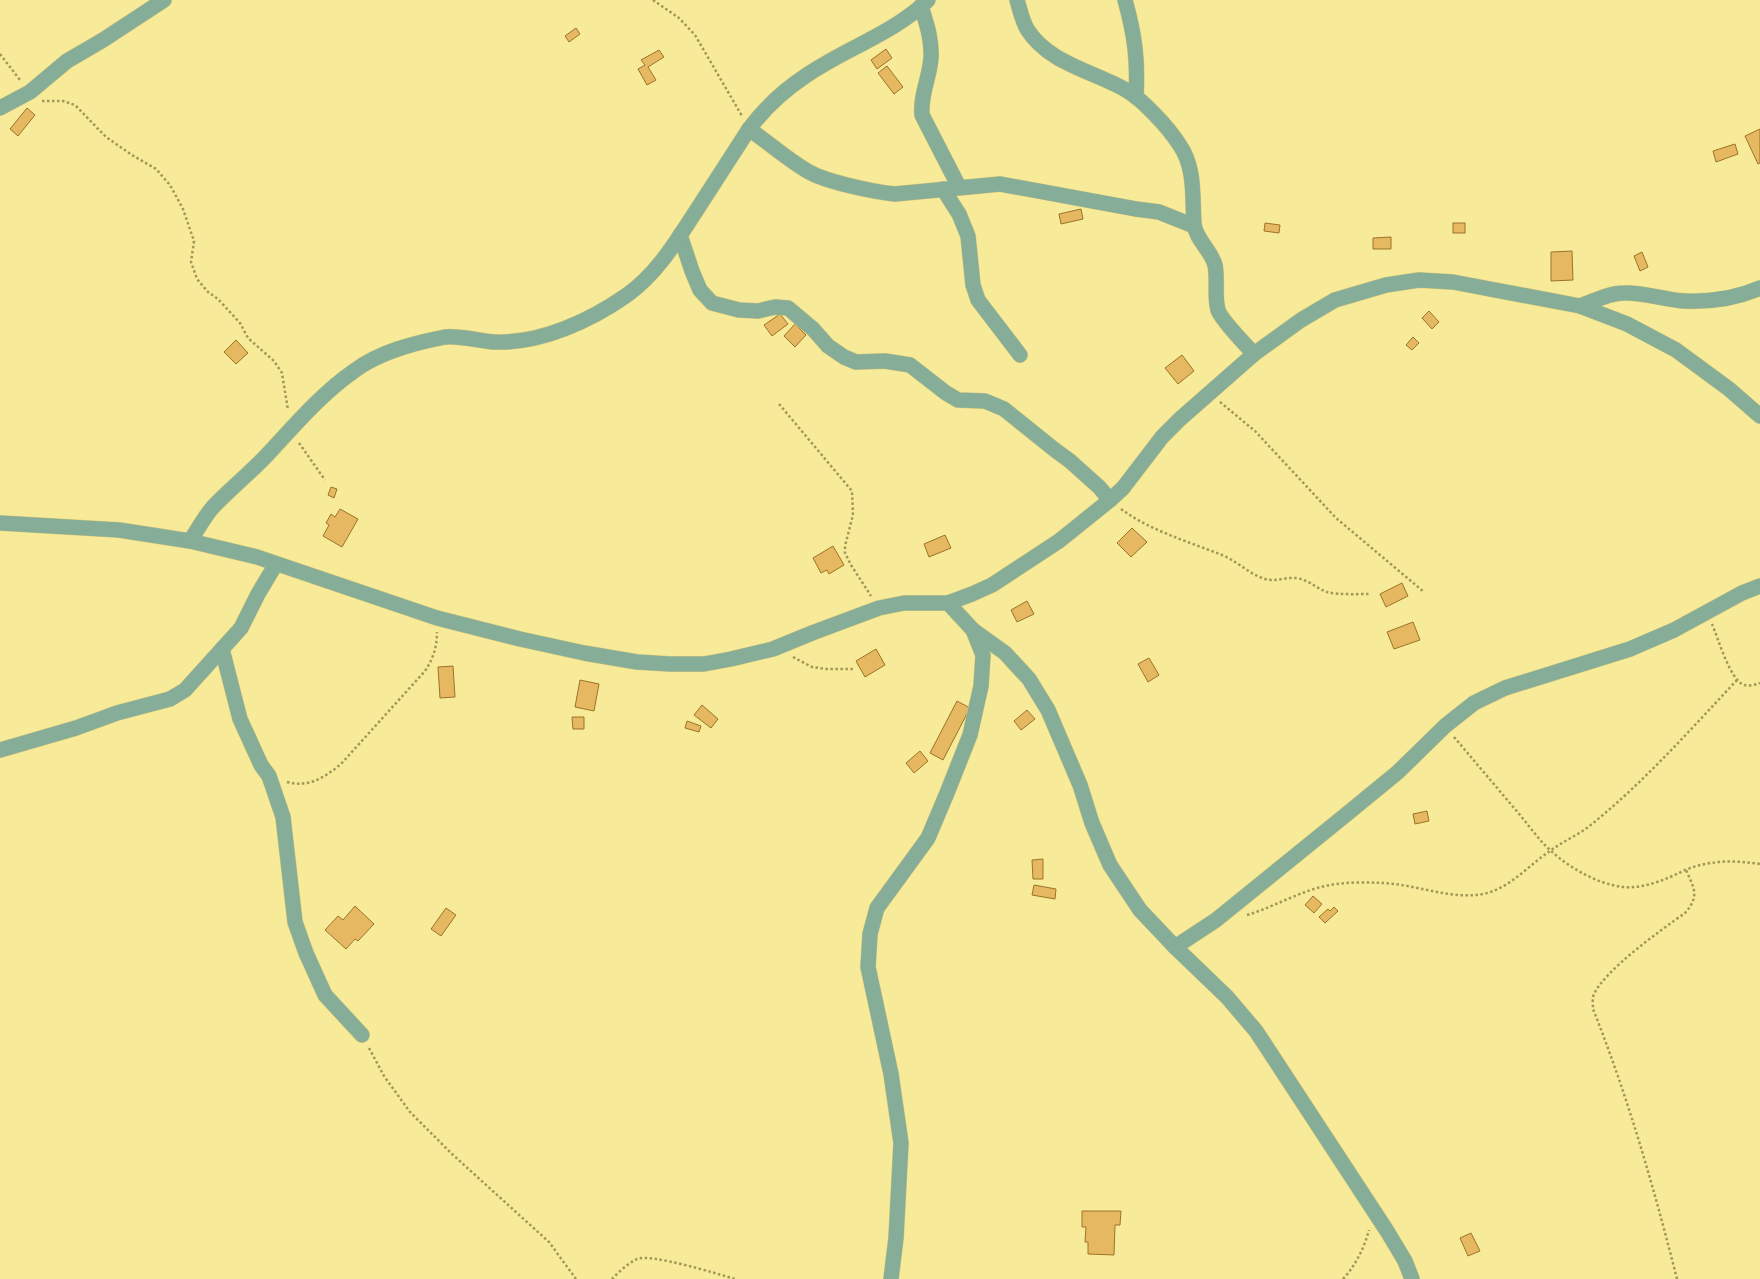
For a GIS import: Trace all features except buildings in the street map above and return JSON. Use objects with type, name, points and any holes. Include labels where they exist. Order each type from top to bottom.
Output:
[{"type":"street","points":[[0,108],[30,92],[67,61],[164,0]]},
{"type":"street","points":[[1017,0],[1028,30],[1054,56],[1124,89],[1136,97],[1173,136],[1185,153],[1190,169],[1194,195],[1194,226],[1215,265],[1219,313],[1254,354]]},
{"type":"street","points":[[1125,0],[1137,57],[1136,97]]},
{"type":"street","points":[[190,541],[212,508],[260,462],[322,397],[354,371],[390,352],[447,337],[494,342],[516,341],[542,336],[602,311],[628,294],[648,277],[667,256],[763,110],[804,77],[900,22],[924,3],[931,56],[928,80],[920,104],[922,115],[960,187]]},
{"type":"street","points":[[749,129],[809,172],[825,179],[884,193],[895,194],[1000,184],[1159,212],[1194,226]]},
{"type":"street","points":[[943,189],[959,214],[968,236],[973,285],[978,300],[1020,355]]},
{"type":"street","points":[[680,235],[700,290],[712,303],[739,310],[758,311],[775,307],[788,308],[813,329],[828,346],[844,357],[856,362],[885,361],[910,365],[958,400],[985,402],[1004,408],[1070,461],[1099,487],[1110,500]]},
{"type":"street","points":[[0,523],[119,530],[190,541],[257,557],[437,618],[575,651],[637,662],[704,664],[731,660],[773,649],[879,608],[904,604],[948,603],[992,585],[1059,541],[1110,500],[1123,488],[1162,437],[1254,354],[1301,320],[1336,300],[1386,285],[1419,280],[1453,282],[1580,306],[1627,324],[1676,350],[1729,389],[1760,416]]},
{"type":"street","points":[[1580,306],[1623,292],[1685,301],[1726,299],[1760,288]]},
{"type":"street","points":[[0,750],[76,728],[117,713],[170,699],[185,690],[241,628],[276,564]]},
{"type":"street","points":[[1175,947],[1216,920],[1348,813],[1398,772],[1445,726],[1474,703],[1505,688],[1630,649],[1674,630],[1742,593],[1760,586]]},
{"type":"street","points":[[948,603],[973,630],[1005,653],[1029,679],[1048,710],[1110,865],[1140,910],[1175,947],[1227,996],[1256,1031],[1405,1260],[1412,1279]]},
{"type":"street","points":[[891,1279],[896,1238],[901,1143],[891,1074],[868,967],[870,934],[877,908],[928,838],[970,734],[983,670],[983,655],[973,630]]},
{"type":"street","points":[[222,649],[240,719],[261,765],[269,776],[283,817],[295,922],[326,995],[362,1035]]},
{"type":"path","points":[[653,0],[679,18],[695,35],[749,129]]},
{"type":"path","points":[[0,54],[30,92],[42,101],[63,101],[75,105],[106,137],[156,169],[170,185],[183,209],[194,241],[191,262],[197,279],[240,323],[248,338],[274,361],[282,372],[290,429],[325,480]]},
{"type":"path","points":[[1210,393],[1254,431],[1336,518],[1424,592]]},
{"type":"path","points":[[779,404],[852,491],[853,515],[845,553],[879,608]]},
{"type":"path","points":[[1110,500],[1135,519],[1224,556],[1265,579],[1297,578],[1310,582],[1327,592],[1370,594]]},
{"type":"path","points":[[1707,612],[1730,669],[1737,680],[1744,685],[1760,683]]},
{"type":"path","points":[[269,776],[291,783],[311,783],[327,775],[341,764],[425,671],[432,659],[437,641],[437,618]]},
{"type":"path","points":[[773,649],[812,667],[854,669]]},
{"type":"path","points":[[1242,916],[1266,909],[1325,886],[1353,882],[1383,882],[1452,895],[1484,894],[1506,884],[1550,851],[1590,826],[1667,755],[1737,680]]},
{"type":"path","points":[[1445,726],[1550,851],[1577,870],[1603,884],[1619,888],[1636,887],[1666,880],[1686,870],[1711,863],[1736,860],[1760,864]]},
{"type":"path","points":[[1678,1279],[1654,1188],[1593,1010],[1593,995],[1622,961],[1685,913],[1691,906],[1695,890],[1686,870]]},
{"type":"path","points":[[362,1035],[384,1076],[410,1112],[452,1154],[549,1242],[576,1279]]},
{"type":"path","points":[[1343,1279],[1352,1270],[1359,1256],[1366,1241],[1374,1214]]},
{"type":"path","points":[[612,1279],[638,1259],[650,1258],[735,1279]]}]
